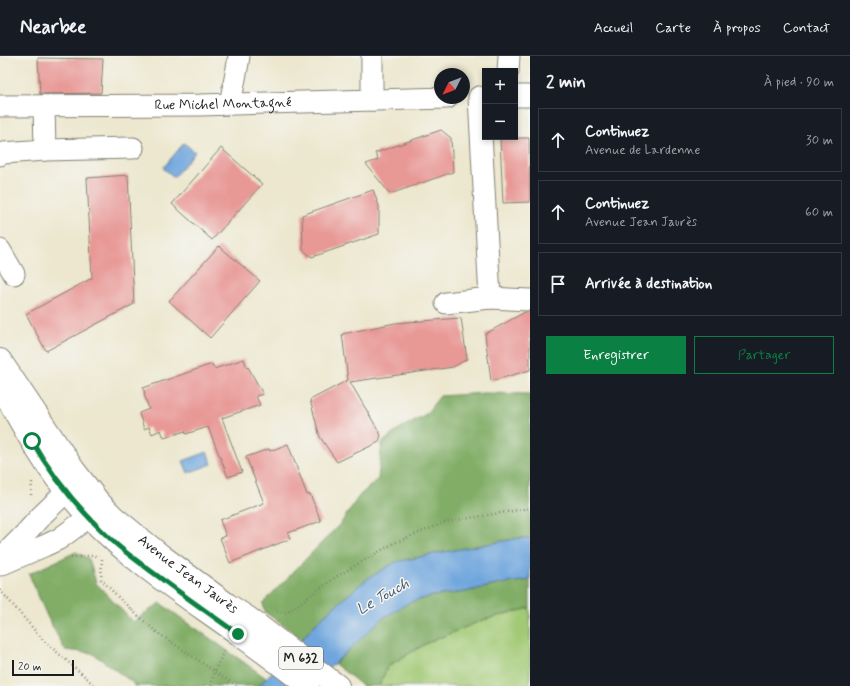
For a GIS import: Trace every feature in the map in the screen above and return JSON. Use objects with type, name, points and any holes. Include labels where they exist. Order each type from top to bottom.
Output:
[{"type":"main road","name":"M 632","points":[[0,360],[74,470],[75,487]]},
{"type":"main road","name":"M 632","points":[[0,385],[37,450],[75,487],[94,510]]},
{"type":"main road","name":"Avenue Jean Jaurès","points":[[94,510],[116,544],[216,619],[238,634],[258,637],[338,686]]},
{"type":"main road","name":"Avenue Jean Jaurès","points":[[258,637],[308,686]]},
{"type":"street","points":[[230,104],[239,56]]},
{"type":"street","points":[[372,56],[372,100]]},
{"type":"street","points":[[508,68],[509,56]]},
{"type":"street","points":[[518,96],[530,96]]},
{"type":"street","points":[[476,97],[490,298]]},
{"type":"street","name":"Rue Michel Montagné","points":[[0,106],[230,104],[434,98]]},
{"type":"street","points":[[44,106],[45,150]]},
{"type":"street","points":[[0,155],[3,153],[45,150],[133,148]]},
{"type":"street","points":[[0,250],[14,274]]},
{"type":"street","points":[[446,303],[490,298],[530,300]]},
{"type":"street","points":[[0,559],[41,516],[75,487]]},
{"type":"street","points":[[0,565],[59,539],[94,510]]},
{"type":"path","points":[[30,498],[32,481]]},
{"type":"path","points":[[273,609],[286,613],[336,577],[394,543],[446,522],[530,508]]},
{"type":"path","points":[[71,558],[87,556],[102,557],[101,579],[121,600],[155,631],[236,686]]},
{"type":"path","points":[[0,590],[44,641],[94,686]]},
{"type":"path","points":[[211,686],[214,672],[228,643]]},
{"type":"green space","points":[[484,393],[530,394],[530,538],[520,538],[396,562],[367,579],[322,617],[302,639],[265,612],[263,603],[341,523],[359,496],[378,479],[382,443],[399,429],[426,414],[440,396]]},
{"type":"green space","points":[[76,552],[89,559],[96,583],[133,622],[160,603],[266,678],[259,686],[135,686],[132,682],[92,653],[65,650],[47,616],[29,574]]},
{"type":"green space","points":[[530,580],[530,608],[483,620],[427,643],[388,666],[379,686],[363,686],[335,664],[383,617],[410,602],[433,596],[465,592],[500,584]]},
{"type":"green space","points":[[530,608],[530,686],[379,686],[388,666],[427,643],[483,620]]},
{"type":"water","points":[[184,143],[195,152],[174,177],[163,168]]},
{"type":"water","points":[[207,452],[212,464],[188,473],[183,461]]},
{"type":"water","name":"Le Touch","points":[[520,538],[530,538],[530,580],[500,584],[465,592],[433,596],[410,602],[383,618],[310,686],[259,686],[322,617],[367,579],[396,562]]},
{"type":"building","points":[[38,58],[103,59],[101,93],[40,94]]},
{"type":"building","points":[[441,130],[451,138],[453,172],[390,194],[366,164],[378,160],[375,153]]},
{"type":"building","points":[[518,138],[529,138],[530,202],[503,203],[500,140],[518,140]]},
{"type":"building","points":[[221,148],[262,184],[212,240],[172,204]]},
{"type":"building","points":[[128,175],[134,304],[46,351],[26,314],[92,278],[87,178]]},
{"type":"building","points":[[373,190],[379,206],[379,234],[312,257],[303,250],[302,215]]},
{"type":"building","points":[[219,246],[260,281],[210,338],[169,301]]},
{"type":"building","points":[[525,312],[530,312],[530,370],[491,381],[485,334]]},
{"type":"building","points":[[461,318],[467,359],[453,367],[350,382],[381,435],[379,442],[337,462],[320,437],[310,400],[348,380],[342,334],[395,323]]},
{"type":"building","points":[[244,359],[247,368],[248,367],[263,394],[256,396],[260,405],[222,418],[242,472],[228,477],[208,427],[186,434],[185,431],[164,438],[161,430],[152,434],[149,427],[144,429],[139,413],[149,409],[143,388],[212,364],[214,369]]},
{"type":"building","points":[[288,444],[307,495],[310,494],[321,521],[288,533],[290,539],[230,563],[220,538],[226,536],[220,520],[264,503],[246,457],[269,449],[270,451]]},
{"type":"route","points":[[32,441],[67,491],[89,517],[116,544],[153,573],[238,634]]}]
